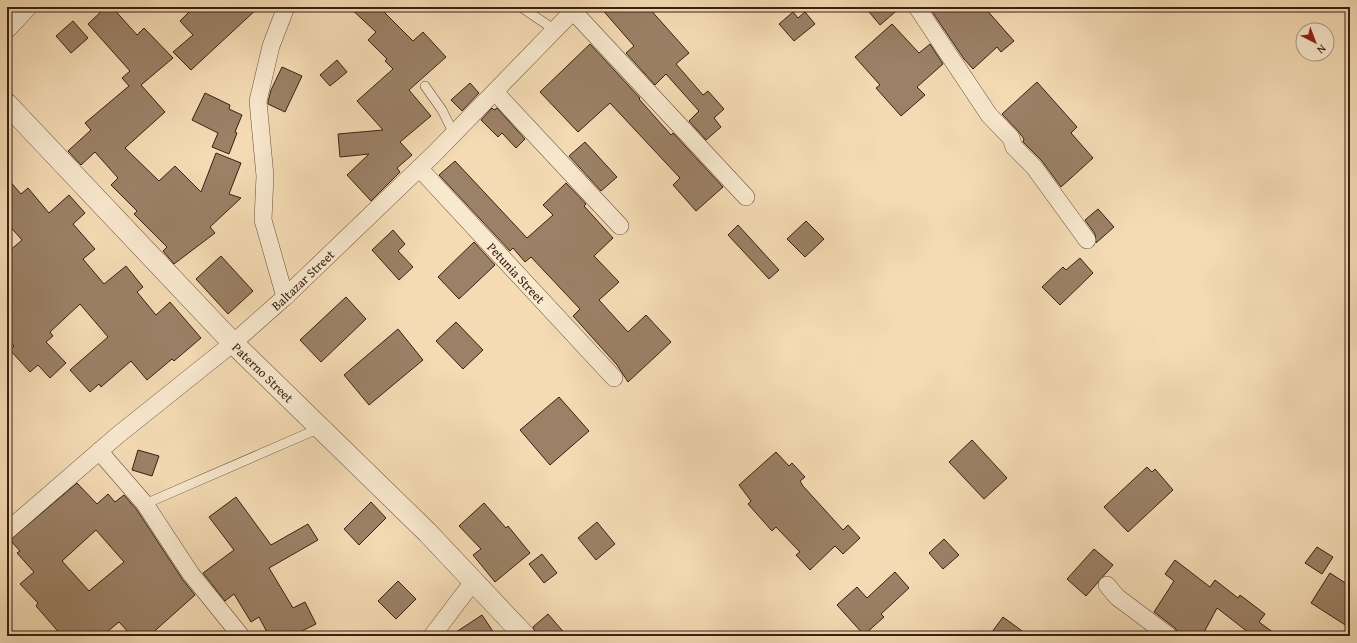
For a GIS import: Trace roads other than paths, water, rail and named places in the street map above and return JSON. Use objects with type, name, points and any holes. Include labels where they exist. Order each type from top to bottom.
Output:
[{"type":"street","points":[[7,27],[26,7]]},
{"type":"street","points":[[285,297],[263,220],[265,176],[258,100],[271,46],[286,7]]},
{"type":"street","points":[[917,7],[989,115],[1011,138],[1014,147],[1034,167],[1087,240]]},
{"type":"street","points":[[575,9],[746,197]]},
{"type":"street","name":"Baltazar Street","points":[[7,531],[285,297],[454,134],[575,9]]},
{"type":"street","points":[[495,92],[620,226]]},
{"type":"street","name":"Paterno Street","points":[[7,104],[232,343],[427,532],[526,636]]},
{"type":"street","name":"Petunia Street","points":[[419,168],[614,378]]},
{"type":"street","points":[[99,452],[145,504],[195,579],[241,636]]},
{"type":"street","points":[[432,636],[473,582]]},
{"type":"street","points":[[1107,585],[1117,597],[1169,636]]},
{"type":"lane","points":[[521,7],[555,30]]},
{"type":"lane","points":[[425,86],[442,110],[454,134]]},
{"type":"lane","points":[[145,504],[320,428]]}]
